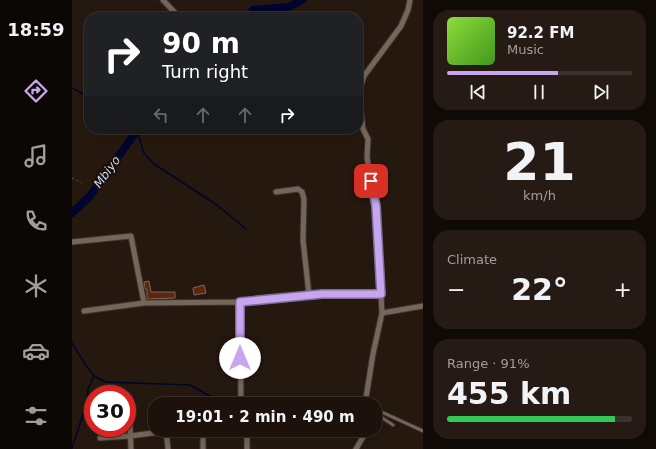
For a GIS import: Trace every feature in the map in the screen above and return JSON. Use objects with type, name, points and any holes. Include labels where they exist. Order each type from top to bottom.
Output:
[{"type":"street","points":[[163,0],[174,12]]},
{"type":"street","points":[[363,79],[401,26],[408,10],[410,0]]},
{"type":"street","points":[[363,129],[368,139],[367,158],[376,206],[382,313],[373,354],[366,397]]},
{"type":"street","points":[[276,192],[298,189],[302,192],[304,199],[303,240],[309,295]]},
{"type":"street","points":[[72,242],[131,236],[144,303]]},
{"type":"street","points":[[84,311],[144,303],[240,302],[322,294],[381,294]]},
{"type":"street","points":[[240,302],[241,397]]},
{"type":"street","points":[[382,313],[423,306]]},
{"type":"street","points":[[136,435],[148,434]]},
{"type":"street","points":[[100,438],[115,437]]},
{"type":"street","points":[[130,437],[131,449]]},
{"type":"street","points":[[167,437],[168,449]]},
{"type":"street","points":[[203,437],[203,449]]},
{"type":"street","points":[[247,437],[247,449]]},
{"type":"street","points":[[356,449],[363,437]]},
{"type":"lane","points":[[382,413],[423,431]]},
{"type":"lane","points":[[382,417],[393,425]]},
{"type":"path","points":[[72,178],[82,182]]},
{"type":"building","points":[[149,281],[151,292],[175,292],[175,298],[147,299],[147,289],[145,289],[144,282]]},
{"type":"building","points":[[204,285],[206,293],[194,295],[193,288]]},
{"type":"waterway","name":"Mbiyo","points":[[252,12],[253,10],[289,7],[302,0]]},
{"type":"waterway","points":[[72,88],[84,94]]},
{"type":"waterway","name":"Mbiyo","points":[[72,213],[90,196],[134,134]]},
{"type":"waterway","points":[[138,134],[144,153],[154,164],[217,205],[246,229]]},
{"type":"waterway","points":[[72,343],[94,376],[106,382],[190,385],[211,397]]},
{"type":"waterway","points":[[72,448],[87,402],[88,389],[94,376]]},
{"type":"route","points":[[240,358],[240,302],[322,294],[381,294],[376,206],[371,181]]}]
